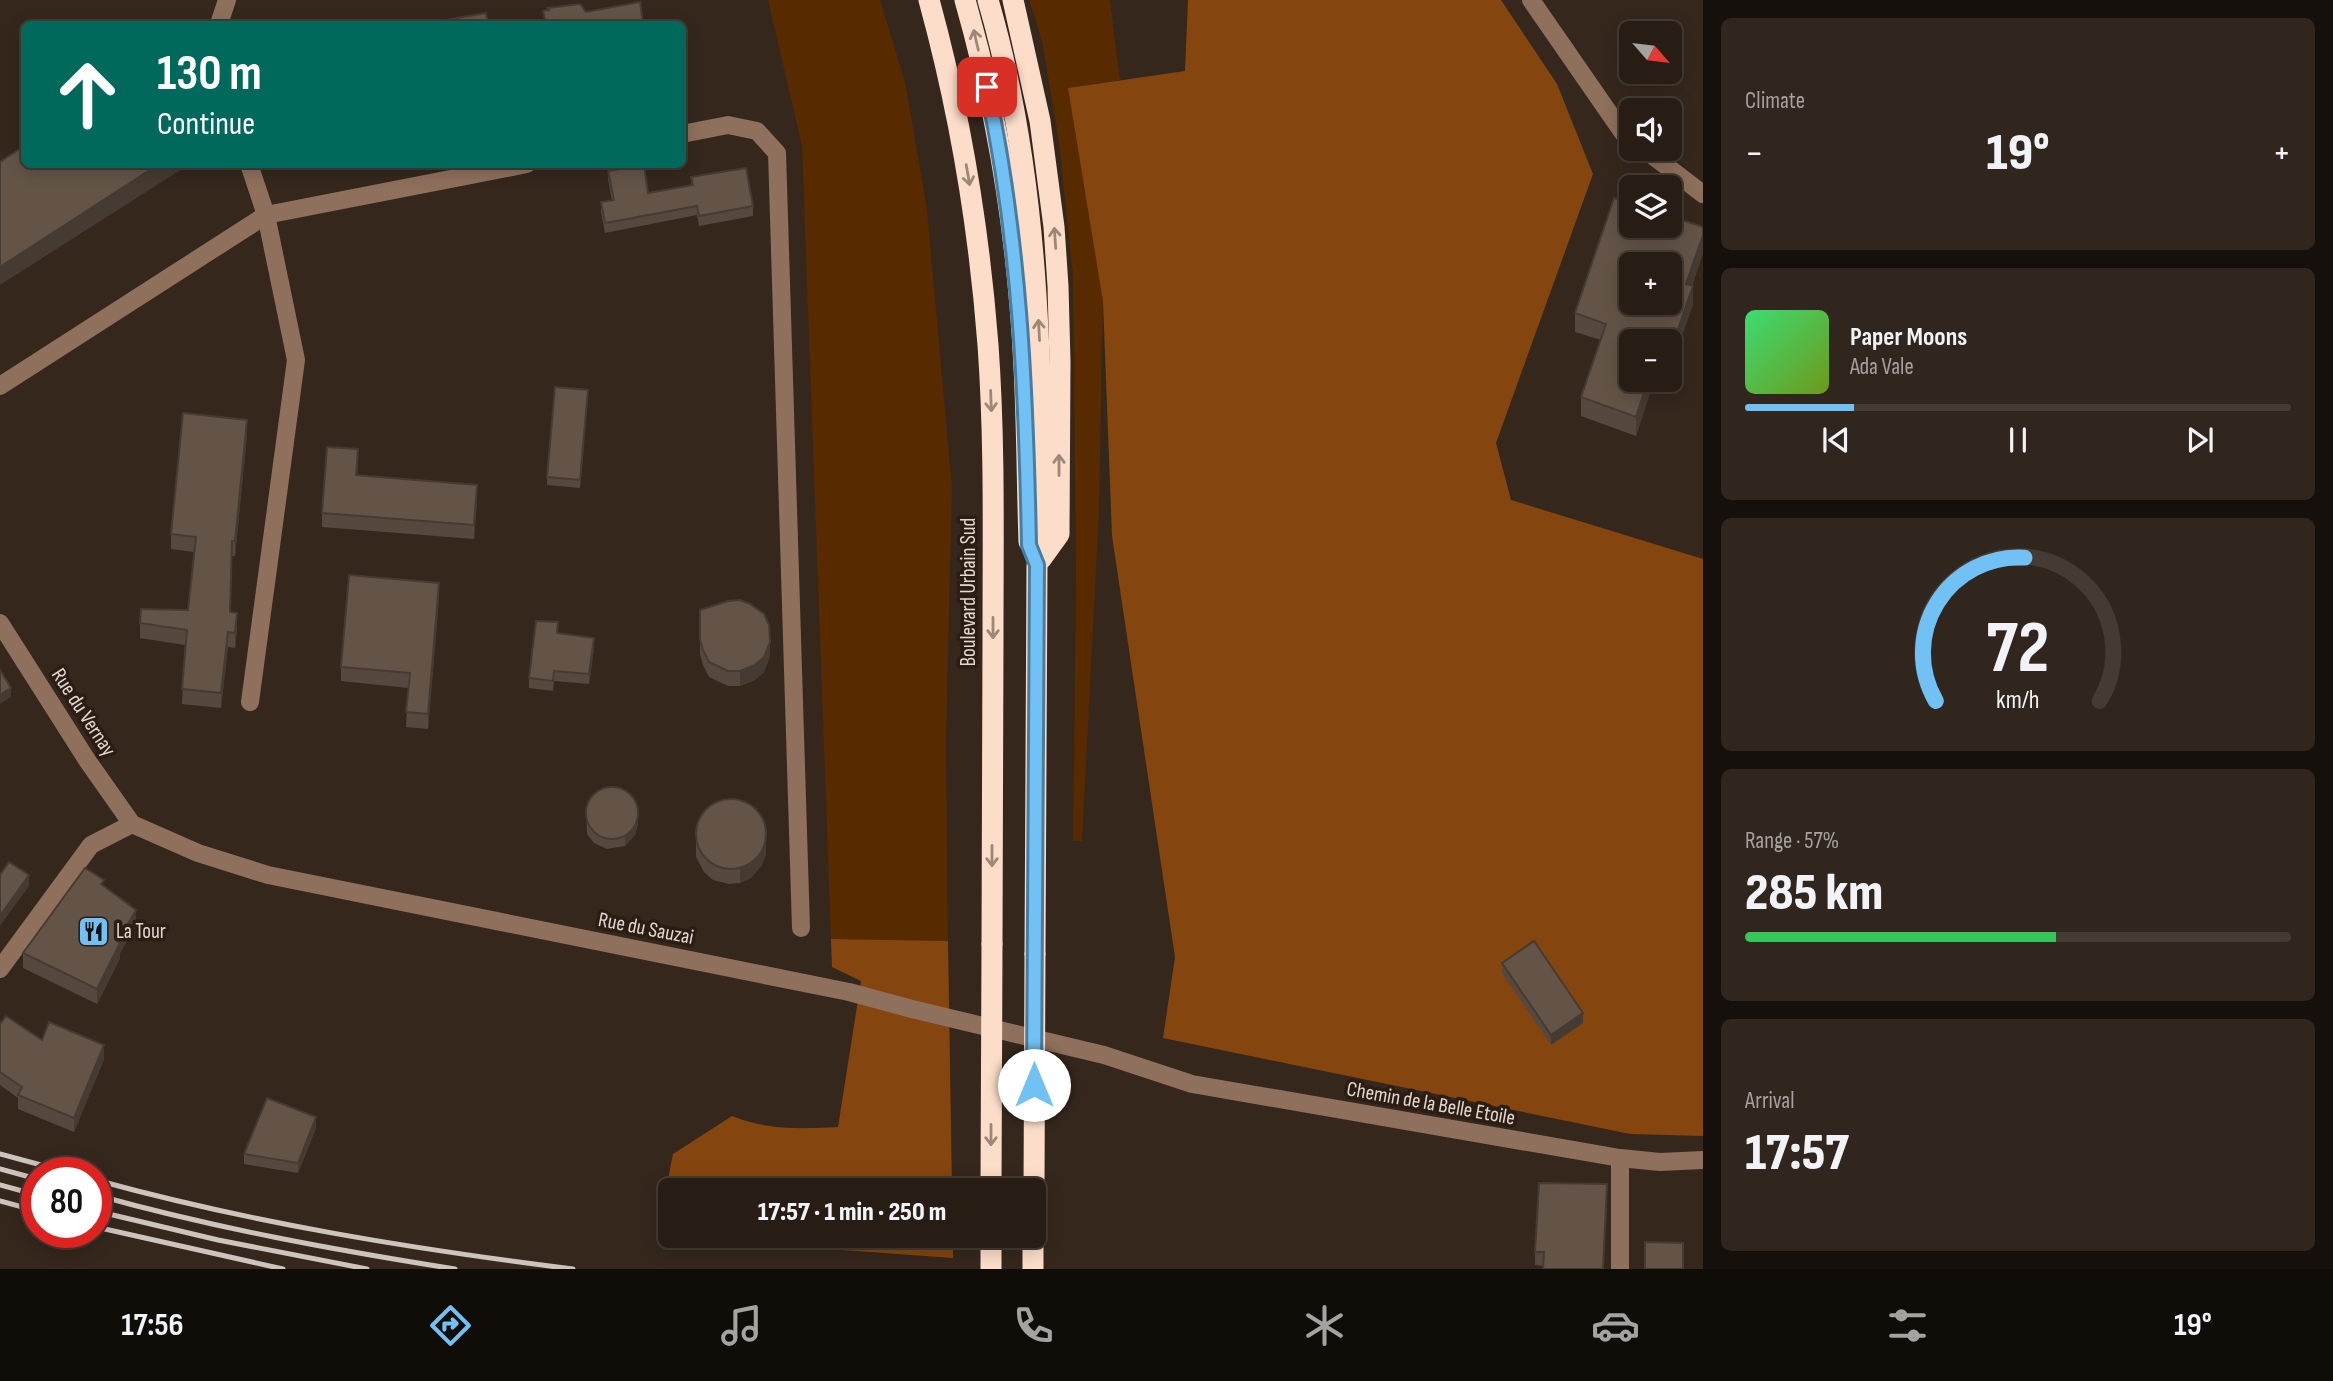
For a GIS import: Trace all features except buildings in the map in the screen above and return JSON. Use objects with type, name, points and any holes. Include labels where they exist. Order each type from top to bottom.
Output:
[{"type":"highway","name":"Boulevard Urbain Sud","points":[[929,0],[955,108],[969,183],[988,347],[993,482],[991,1178]]},
{"type":"highway","points":[[965,0],[992,113],[1012,230],[1024,366],[1029,545],[1037,565]]},
{"type":"highway","points":[[988,0],[1012,97],[1022,156],[1036,281],[1041,363],[1043,546],[1037,565],[1034,1178]]},
{"type":"highway","points":[[1013,0],[1042,133],[1054,227],[1058,299],[1059,534],[1037,565]]},
{"type":"highway","points":[[991,1248],[991,1269]]},
{"type":"highway","points":[[1033,1269],[1034,1248]]},
{"type":"street","points":[[220,21],[227,0]]},
{"type":"street","points":[[1531,0],[1619,127]]},
{"type":"street","points":[[686,133],[728,125],[757,131],[777,153],[801,929]]},
{"type":"street","points":[[1660,161],[1703,194]]},
{"type":"street","points":[[250,168],[266,215],[296,360],[250,702]]},
{"type":"street","points":[[0,386],[266,215],[507,168]]},
{"type":"street","name":"Rue du Vernay","points":[[0,623],[87,760],[132,824]]},
{"type":"street","points":[[0,969],[91,845],[132,824]]},
{"type":"street","name":"Rue du Sauzai","points":[[132,824],[198,853],[268,875],[849,992],[912,1010],[1104,1055],[1154,1072]]},
{"type":"street","name":"Chemin de la Belle Etoile","points":[[1154,1072],[1192,1084],[1620,1158],[1660,1162],[1703,1160]]},
{"type":"street","points":[[1620,1158],[1620,1269]]},
{"type":"shaded area","points":[[768,0],[880,0],[905,82],[927,209],[952,488],[946,741],[948,941],[831,939],[802,146]]},
{"type":"shaded area","points":[[1029,0],[1110,0],[1120,80],[1068,88],[1103,296],[1099,512],[1082,841],[1073,841],[1076,575],[1073,276],[1059,142],[1042,40]]},
{"type":"shaded area","points":[[1188,0],[1501,0],[1557,84],[1593,174],[1496,443],[1511,500],[1703,559],[1703,1136],[1630,1134],[1163,1038],[1175,957],[1112,536],[1103,301],[1068,88],[1185,71]]},
{"type":"shaded area","points":[[831,939],[948,941],[952,1178],[668,1178],[673,1154],[732,1116],[771,1126],[838,1127],[861,981],[832,967]]},
{"type":"shaded area","points":[[805,1248],[953,1248],[953,1258]]},
{"type":"railway","points":[[0,1154],[21,1160]]},
{"type":"railway","points":[[0,1169],[21,1175]]},
{"type":"railway","points":[[112,1184],[273,1222],[453,1253],[573,1269]]},
{"type":"railway","points":[[0,1185],[21,1191]]},
{"type":"railway","points":[[112,1199],[275,1237],[455,1269]]},
{"type":"railway","points":[[0,1201],[21,1207]]},
{"type":"railway","points":[[112,1215],[218,1240],[367,1269]]},
{"type":"railway","points":[[112,1231],[283,1269]]},
{"type":"place","name":"La Tour","points":[[93,931]]},
{"type":"route","points":[[987,87],[1012,230],[1020,304],[1029,545],[1037,565],[1034,1085]]}]
